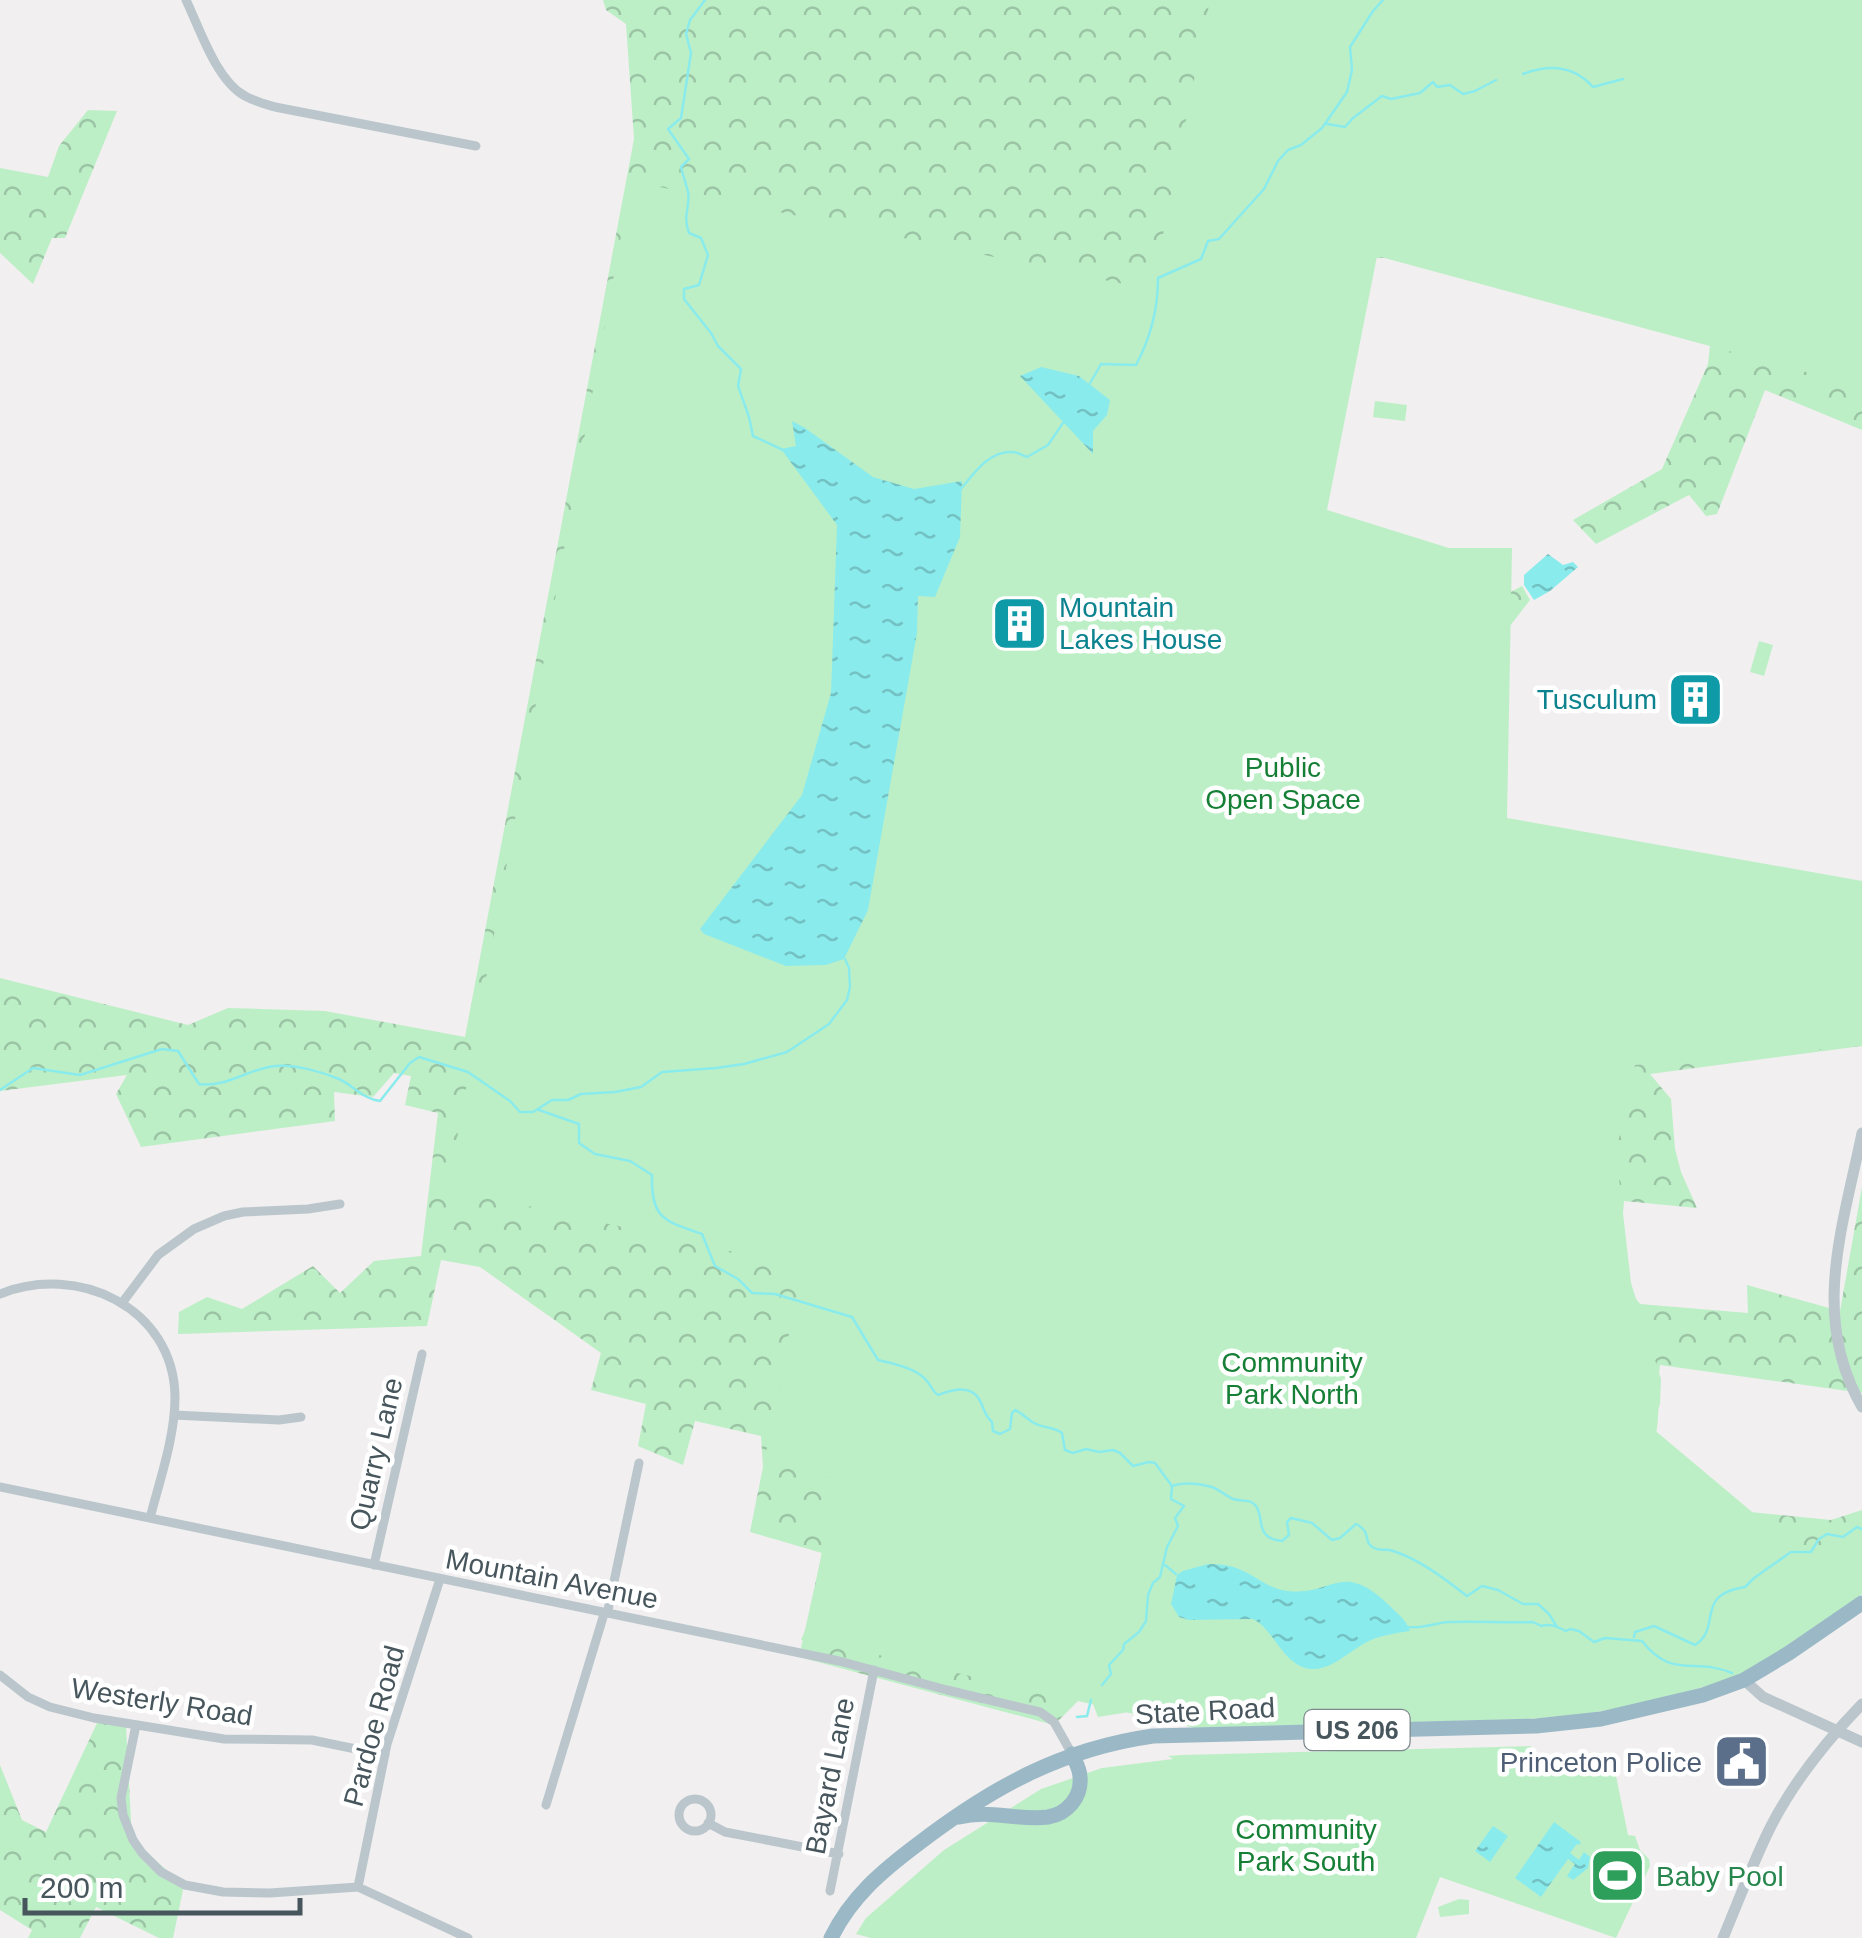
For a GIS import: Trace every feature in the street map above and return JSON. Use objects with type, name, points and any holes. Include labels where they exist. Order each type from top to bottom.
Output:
[{"type":"highway","name":"State Road","points":[[830,1938],[863,1889],[942,1826],[1005,1784],[1072,1754],[1123,1740],[1168,1735],[1564,1724],[1601,1719],[1703,1695],[1744,1680],[1862,1603]]},
{"type":"highway","points":[[942,1826],[985,1812],[1043,1818],[1060,1814],[1079,1792],[1080,1773],[1072,1754]]},
{"type":"street","points":[[186,0],[219,70],[246,97],[276,107],[476,146]]},
{"type":"street","points":[[1862,1133],[1832,1289],[1841,1359],[1862,1407]]},
{"type":"street","points":[[122,1303],[158,1255],[194,1228],[243,1212],[340,1204]]},
{"type":"street","points":[[0,1294],[25,1286],[64,1284],[98,1291],[122,1303],[148,1326],[164,1350],[173,1378],[174,1415],[150,1518]]},
{"type":"street","name":"Quarry Lane","points":[[374,1565],[422,1354]]},
{"type":"street","points":[[174,1415],[301,1418]]},
{"type":"street","points":[[546,1805],[608,1610],[638,1463]]},
{"type":"street","name":"Mountain Avenue","points":[[0,1487],[874,1670],[1040,1712],[1054,1722],[1072,1754]]},
{"type":"street","name":"Pardoe Road","points":[[358,1887],[385,1755],[440,1579]]},
{"type":"street","name":"Bayard Lane","points":[[830,1891],[874,1670]]},
{"type":"street","name":"Westerly Road","points":[[0,1674],[28,1697],[73,1714],[224,1739],[312,1740],[385,1755]]},
{"type":"street","points":[[1744,1680],[1763,1697],[1862,1742]]},
{"type":"street","points":[[1723,1938],[1771,1827],[1794,1788],[1862,1704]]},
{"type":"street","points":[[136,1725],[122,1798],[123,1815],[134,1840],[161,1872],[185,1884],[223,1892],[311,1892],[358,1887],[468,1938]]},
{"type":"street","points":[[708,1823],[725,1832],[839,1854]]},
{"type":"green space","points":[[603,0],[1862,0],[1862,430],[1765,390],[1717,514],[1706,516],[1689,495],[1596,544],[1573,520],[1662,469],[1708,364],[1713,317],[1472,254],[1312,261],[1308,697],[1522,586],[1530,600],[1458,693],[1204,828],[1862,1046],[1650,1074],[1671,1099],[1675,1149],[1697,1208],[1624,1201],[1618,1276],[1640,1304],[1748,1313],[1747,1285],[1840,1311],[1862,1187],[1862,1393],[1660,1365],[1653,1445],[1720,1509],[1831,1520],[1862,1510],[1862,1573],[1098,1717],[1088,1691],[1054,1725],[799,1657],[822,1553],[750,1532],[763,1467],[761,1436],[695,1421],[683,1465],[638,1446],[646,1404],[591,1390],[601,1353],[480,1267],[441,1260],[427,1326],[178,1334],[179,1312],[207,1297],[242,1309],[313,1266],[340,1293],[374,1261],[421,1256],[438,1113],[405,1105],[411,1076],[394,1073],[373,1097],[334,1092],[335,1121],[141,1147],[116,1094],[127,1075],[0,1091],[0,978],[188,1025],[228,1008],[325,1011],[465,1037],[634,139],[626,24],[606,10]]},
{"type":"green space","points":[[1210,0],[1862,0],[1862,390],[1377,256],[1327,510],[1449,548],[1512,548],[1507,818],[1862,881],[1862,1046],[1635,1065],[1616,1152],[1631,1283],[1661,1379],[1660,1404],[1652,1428],[1813,1563],[1862,1521],[1862,1594],[1752,1669],[1647,1703],[1529,1719],[1195,1728],[801,1640],[808,1624],[836,1479],[764,1463],[802,1267],[448,1188],[631,181],[1152,290]]},
{"type":"green space","points":[[88,110],[117,111],[65,238],[52,238],[33,284],[0,253],[0,168],[48,177],[59,146]]},
{"type":"green space","points":[[1375,401],[1407,405],[1405,421],[1373,417]]},
{"type":"green space","points":[[1759,641],[1773,645],[1764,676],[1750,672]]},
{"type":"green space","points":[[98,1721],[126,1726],[132,1840],[184,1885],[173,1938],[159,1938],[96,1907],[80,1938],[28,1938],[32,1930],[0,1910],[0,1765],[22,1820],[46,1832]]},
{"type":"green space","name":"Community Park South","points":[[1531,1746],[1535,1776],[1612,1756],[1628,1835],[1635,1836],[1650,1866],[1616,1938],[1440,1877],[1416,1938],[871,1938],[856,1934],[866,1918],[944,1850],[1041,1789],[1102,1768],[1181,1755]]},
{"type":"green space","points":[[1459,1899],[1469,1900],[1469,1914],[1440,1917],[1438,1907]]},
{"type":"water","points":[[1041,367],[1079,376],[1110,400],[1107,415],[1093,431],[1093,454],[1020,376]]},
{"type":"water","points":[[792,421],[873,477],[914,489],[962,481],[960,537],[935,597],[918,596],[917,633],[868,910],[844,959],[826,965],[786,966],[704,934],[700,929],[802,795],[831,693],[837,525],[781,449],[796,446]]},
{"type":"water","points":[[1548,554],[1563,565],[1573,562],[1578,567],[1534,600],[1524,585],[1524,575]]},
{"type":"water","points":[[1208,1564],[1236,1568],[1282,1590],[1299,1592],[1336,1583],[1359,1584],[1391,1607],[1410,1631],[1371,1640],[1336,1662],[1308,1669],[1291,1660],[1253,1619],[1179,1617],[1171,1604],[1177,1575]]},
{"type":"water","points":[[1554,1822],[1581,1842],[1570,1853],[1579,1860],[1584,1852],[1590,1857],[1588,1868],[1573,1880],[1567,1876],[1575,1864],[1568,1859],[1541,1897],[1515,1878]]},
{"type":"water","points":[[1493,1826],[1508,1836],[1490,1862],[1475,1851]]},
{"type":"waterway","points":[[705,0],[690,20],[686,34],[691,53],[681,118],[668,129],[689,159],[681,167],[689,197],[689,233],[701,238],[708,255],[699,285],[684,289],[684,299],[718,346],[741,369],[738,386],[753,436],[783,450]]},
{"type":"waterway","points":[[1089,385],[1101,364],[1136,365],[1153,323],[1158,278],[1201,259],[1208,241],[1219,239],[1264,189],[1288,150],[1322,128],[1347,92],[1352,70],[1350,47],[1383,0]]},
{"type":"waterway","points":[[1523,74],[1561,69],[1578,75],[1593,87],[1623,79]]},
{"type":"waterway","points":[[1327,124],[1345,127],[1382,96],[1391,99],[1420,93],[1433,82],[1437,87],[1450,85],[1463,94],[1496,80]]},
{"type":"waterway","points":[[960,490],[996,455],[1012,452],[1027,457],[1048,445],[1065,420]]},
{"type":"waterway","points":[[0,1090],[33,1068],[80,1075],[162,1049],[178,1051],[199,1084],[291,1066],[339,1079],[380,1101],[419,1057],[468,1072],[520,1112],[533,1112],[552,1100],[641,1087],[662,1072],[744,1064],[787,1052],[829,1024],[847,1000],[850,987],[845,959]]},
{"type":"waterway","points":[[539,1110],[579,1124],[579,1143],[595,1154],[630,1161],[652,1175],[654,1201],[662,1216],[702,1234],[715,1266],[738,1279],[752,1293],[775,1294],[852,1317],[878,1360],[917,1373],[938,1395],[960,1390],[975,1394],[992,1422],[993,1431],[1000,1434],[1010,1429],[1015,1410],[1034,1423],[1062,1433],[1065,1450],[1113,1450],[1133,1466],[1155,1463],[1172,1486],[1207,1486],[1254,1504],[1264,1532],[1273,1539],[1282,1541],[1289,1535],[1287,1522],[1291,1518],[1312,1523],[1332,1540],[1356,1524],[1374,1548],[1411,1558],[1467,1596],[1482,1586],[1498,1590],[1523,1604],[1538,1604],[1557,1627]]},
{"type":"waterway","points":[[1102,1685],[1111,1674],[1109,1665],[1146,1621],[1148,1595],[1160,1577],[1167,1547],[1178,1526],[1175,1518],[1184,1506],[1171,1499],[1172,1486]]},
{"type":"waterway","points":[[1634,1637],[1635,1632],[1654,1626],[1695,1645],[1703,1638],[1719,1597],[1745,1587],[1791,1552],[1811,1552],[1827,1534],[1843,1537],[1857,1527],[1862,1529]]},
{"type":"waterway","points":[[1165,1565],[1176,1574]]},
{"type":"waterway","points":[[1407,1627],[1449,1622],[1533,1622],[1579,1631],[1594,1642],[1605,1638],[1642,1641],[1653,1653],[1674,1664],[1732,1673]]},
{"type":"waterway","points":[[1077,1717],[1087,1716],[1091,1700]]},
{"type":"place","name":"Mountain Lakes House","points":[[1020,623]]},
{"type":"place","name":"Tusculum","points":[[1696,699]]},
{"type":"place","name":"Princeton Police","points":[[1741,1762]]},
{"type":"place","name":"Baby Pool","points":[[1617,1876]]},
{"type":"park label","name":"Public Open Space","points":[[1283,783]]},
{"type":"park label","name":"Community Park North","points":[[1292,1378]]}]
